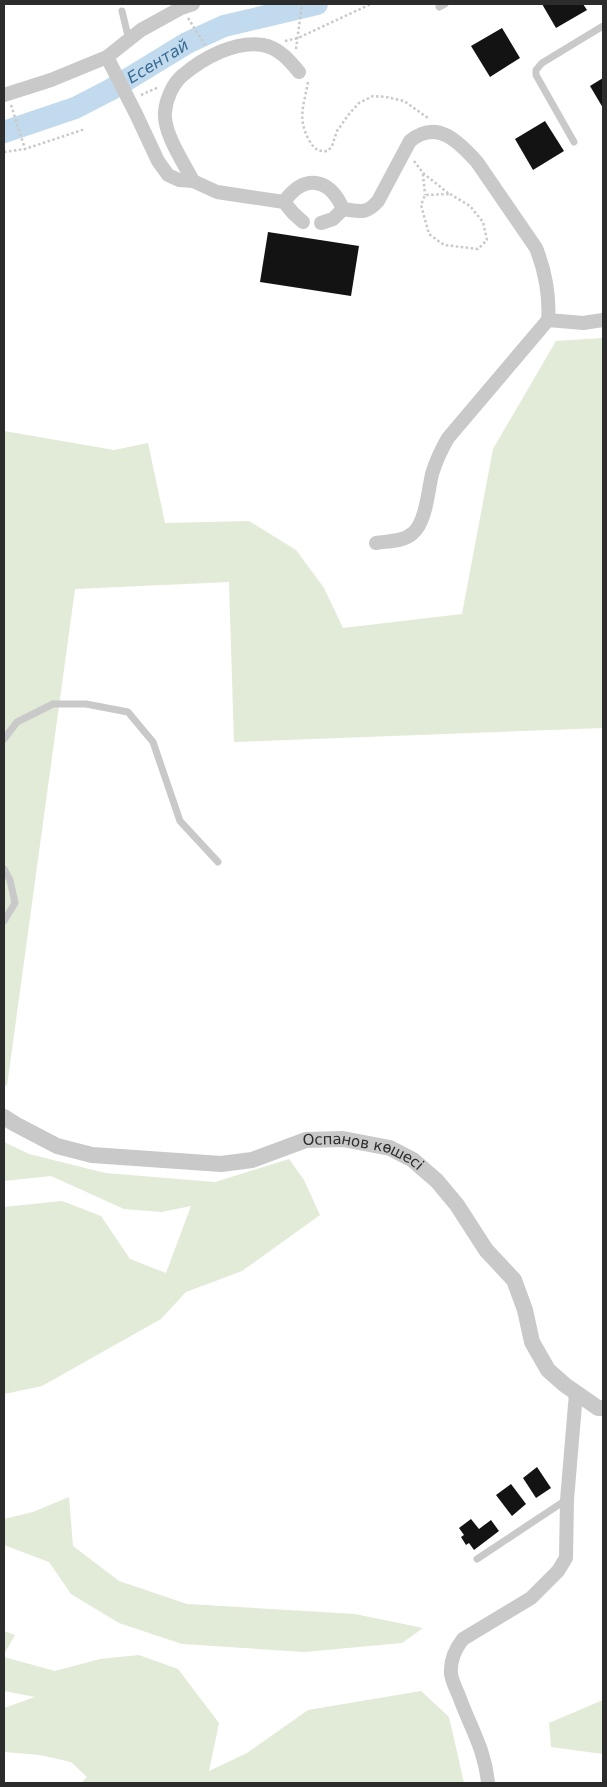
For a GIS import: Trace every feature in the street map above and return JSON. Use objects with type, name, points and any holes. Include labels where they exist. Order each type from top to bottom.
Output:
[{"type":"street","points":[[4,95],[51,80],[107,58],[141,30],[185,5]]},
{"type":"street","points":[[194,181],[166,127],[164,113],[167,100],[182,76],[212,57],[234,47],[249,44],[264,45],[280,52],[303,75]]},
{"type":"street","points":[[107,58],[130,101],[158,161],[168,175],[179,180],[194,181],[217,192],[284,202],[303,222]]},
{"type":"street","points":[[343,209],[365,212],[372,208],[378,201],[410,140],[418,134],[431,131],[442,133],[452,138],[477,162],[536,248],[541,260],[549,305],[548,320],[448,438],[437,460],[423,516],[418,528],[402,540],[376,542]]},
{"type":"street","points":[[284,202],[301,185],[315,183],[328,186],[337,196],[343,209]]},
{"type":"street","points":[[321,223],[333,219],[343,209]]},
{"type":"street","points":[[548,320],[583,323],[603,320]]},
{"type":"street","name":"Оспанов көшесі","points":[[4,1117],[57,1146],[92,1155],[221,1164],[252,1160],[306,1140],[343,1139],[390,1148],[413,1160],[437,1181],[457,1205],[486,1250],[514,1280],[525,1310],[532,1342],[548,1370],[576,1393],[598,1408],[603,1408]]},
{"type":"street","points":[[488,1783],[486,1765],[479,1742],[464,1710],[451,1675],[452,1662],[457,1647],[463,1639],[531,1598],[558,1571],[566,1558],[567,1500],[576,1393]]},
{"type":"lane","points":[[122,11],[129,40]]},
{"type":"lane","points":[[574,142],[536,75],[536,70],[542,63],[603,26]]},
{"type":"lane","points":[[4,740],[17,722],[53,704],[86,704],[128,712],[153,742],[180,821],[218,862]]},
{"type":"lane","points":[[4,869],[10,880],[15,904],[4,921]]},
{"type":"lane","points":[[477,1559],[567,1500]]},
{"type":"path","points":[[299,55],[296,46],[302,4]]},
{"type":"path","points":[[307,34],[371,4]]},
{"type":"path","points":[[185,5],[212,57]]},
{"type":"path","points":[[303,75],[301,118],[303,130],[314,148],[320,152],[328,151],[332,146],[337,131],[359,103],[373,96],[404,101],[429,119]]},
{"type":"path","points":[[12,110],[25,149]]},
{"type":"path","points":[[4,152],[25,149],[85,129]]},
{"type":"path","points":[[405,150],[423,173],[450,194],[470,206],[483,222],[487,240],[478,249],[444,245],[429,234],[421,205],[426,195],[423,173]]},
{"type":"path","points":[[426,195],[450,194]]},
{"type":"green space","points":[[603,338],[603,728],[234,742],[229,582],[75,589],[7,1086],[4,1085],[4,431],[114,450],[148,443],[165,523],[249,521],[296,550],[324,588],[343,628],[462,614],[493,449],[556,341]]},
{"type":"green space","points":[[4,1142],[29,1154],[105,1173],[215,1182],[289,1159],[304,1180],[320,1215],[242,1271],[186,1292],[161,1319],[42,1386],[4,1394],[4,1207],[62,1201],[101,1216],[130,1259],[166,1273],[191,1206],[161,1212],[124,1209],[51,1176],[4,1181]]},
{"type":"green space","points":[[69,1497],[73,1546],[119,1581],[187,1604],[355,1614],[423,1628],[402,1643],[304,1652],[182,1644],[119,1623],[71,1594],[49,1562],[4,1545],[4,1519],[33,1512]]},
{"type":"green space","points":[[4,1631],[15,1635],[4,1654]]},
{"type":"green space","points":[[139,1655],[178,1669],[219,1723],[209,1771],[247,1753],[308,1710],[421,1691],[449,1717],[464,1783],[81,1783],[87,1777],[71,1762],[40,1755],[4,1752],[4,1708],[35,1697],[4,1691],[4,1657],[55,1671],[100,1659]]},
{"type":"green space","points":[[603,1700],[603,1754],[551,1747],[549,1723]]},
{"type":"building","points":[[542,4],[583,4],[587,10],[556,28]]},
{"type":"building","points":[[502,28],[520,58],[490,77],[471,46]]},
{"type":"building","points":[[603,78],[603,108],[590,86]]},
{"type":"building","points":[[545,121],[564,151],[533,170],[515,139]]},
{"type":"building","points":[[268,232],[359,246],[351,296],[260,282]]},
{"type":"building","points":[[537,1467],[551,1488],[536,1498],[523,1478]]},
{"type":"building","points":[[511,1484],[526,1504],[512,1516],[496,1495]]},
{"type":"building","points":[[471,1519],[479,1529],[491,1520],[499,1531],[474,1550],[469,1543],[466,1545],[461,1537],[464,1535],[459,1528]]},
{"type":"waterway","name":"Есентай","points":[[4,132],[75,108],[110,90],[187,43],[224,26],[317,4]]}]
